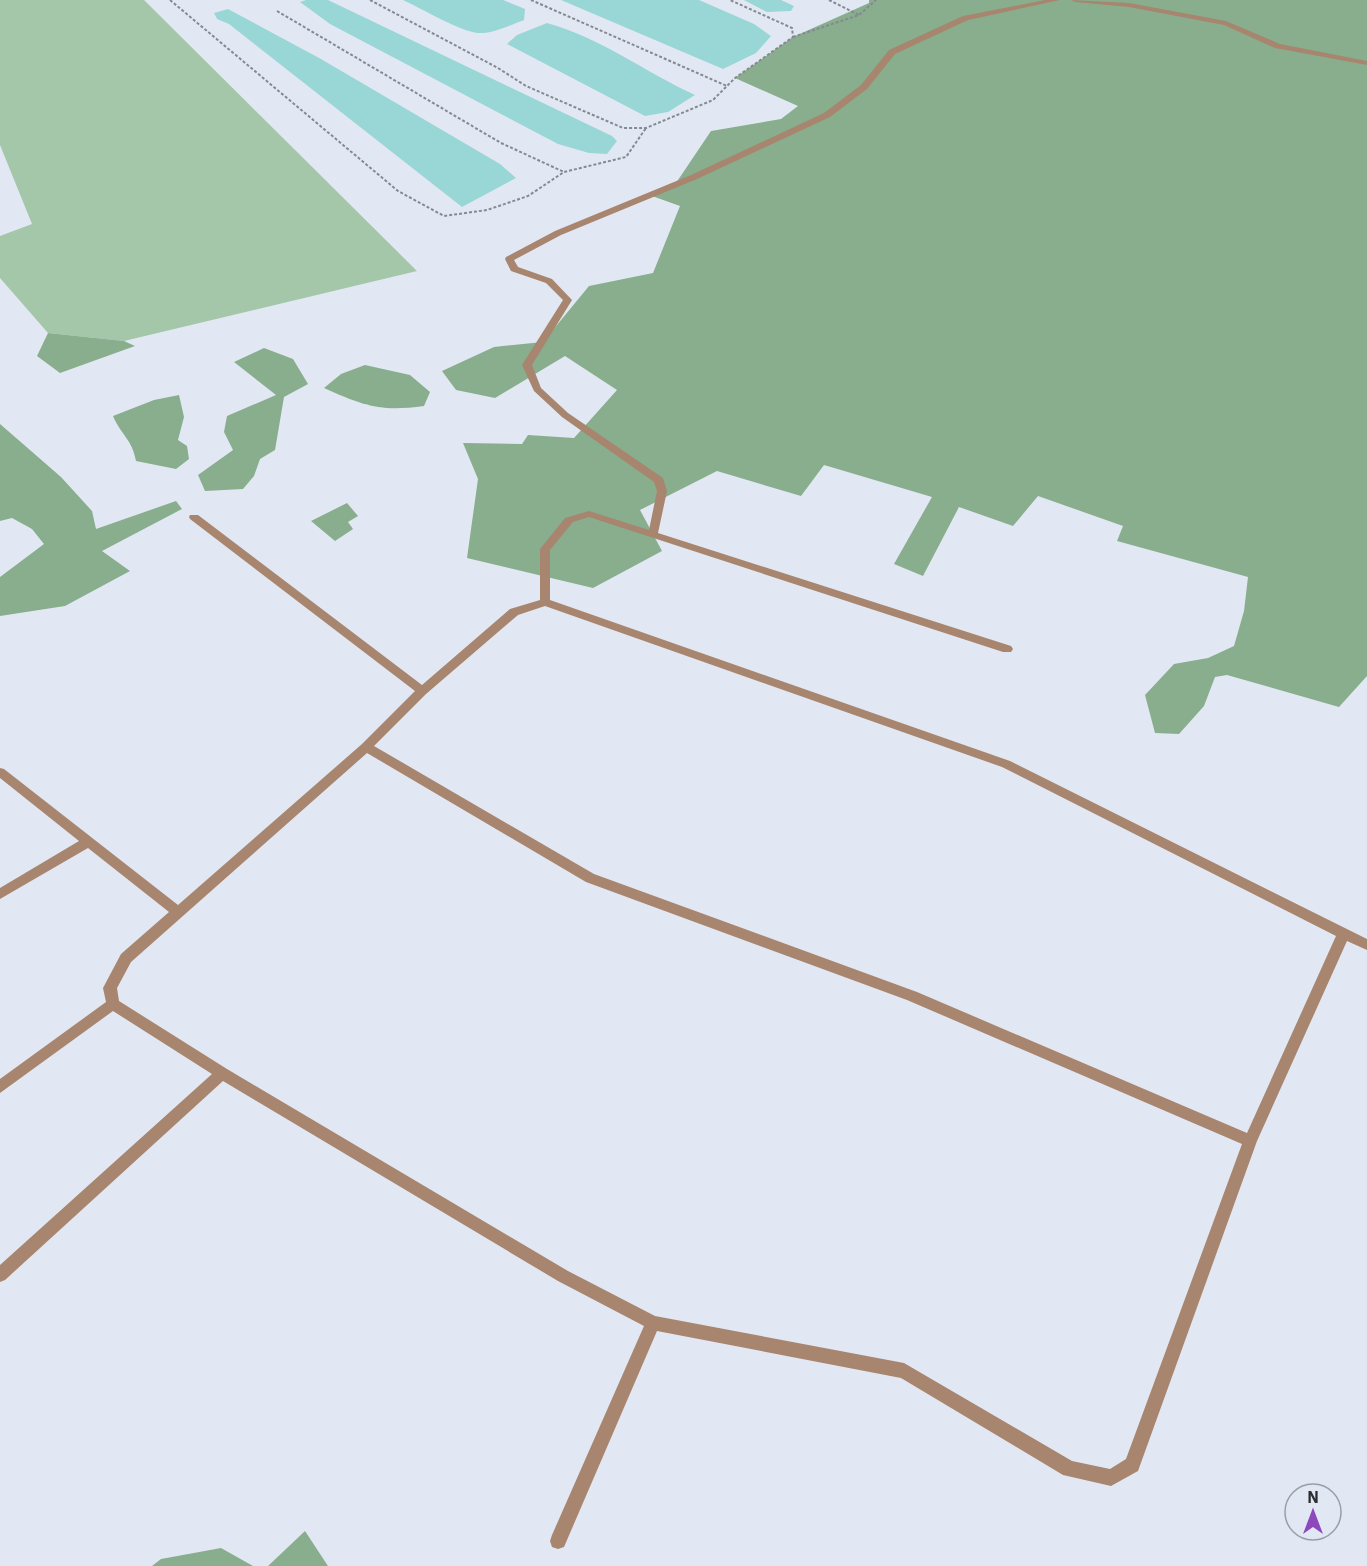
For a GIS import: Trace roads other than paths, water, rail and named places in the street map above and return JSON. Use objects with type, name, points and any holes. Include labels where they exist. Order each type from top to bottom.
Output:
[{"type":"street","points":[[653,533],[662,491],[659,480],[565,415],[537,389],[526,365],[568,300],[549,281],[514,269],[510,259],[558,234],[694,177],[827,115],[864,87],[892,52],[966,18],[1056,0]]},
{"type":"street","points":[[1075,0],[1129,5],[1226,23],[1278,46],[1367,63]]},
{"type":"street","points":[[545,602],[545,549],[569,520],[588,514],[653,533],[1007,649]]},
{"type":"street","points":[[194,517],[422,691]]},
{"type":"street","points":[[1343,935],[1250,1141],[1132,1465],[1111,1478],[1070,1469],[904,1371],[653,1323],[563,1276],[222,1073],[113,1004],[110,988],[126,958],[366,747],[422,691],[514,612],[545,602],[1006,764],[1343,935],[1367,945]]},
{"type":"street","points":[[366,747],[590,878],[912,996],[1250,1141]]},
{"type":"street","points":[[0,771],[177,911]]},
{"type":"street","points":[[0,894],[87,842]]},
{"type":"street","points":[[0,1087],[113,1004]]},
{"type":"street","points":[[0,1275],[222,1073]]},
{"type":"street","points":[[558,1541],[653,1323]]}]
